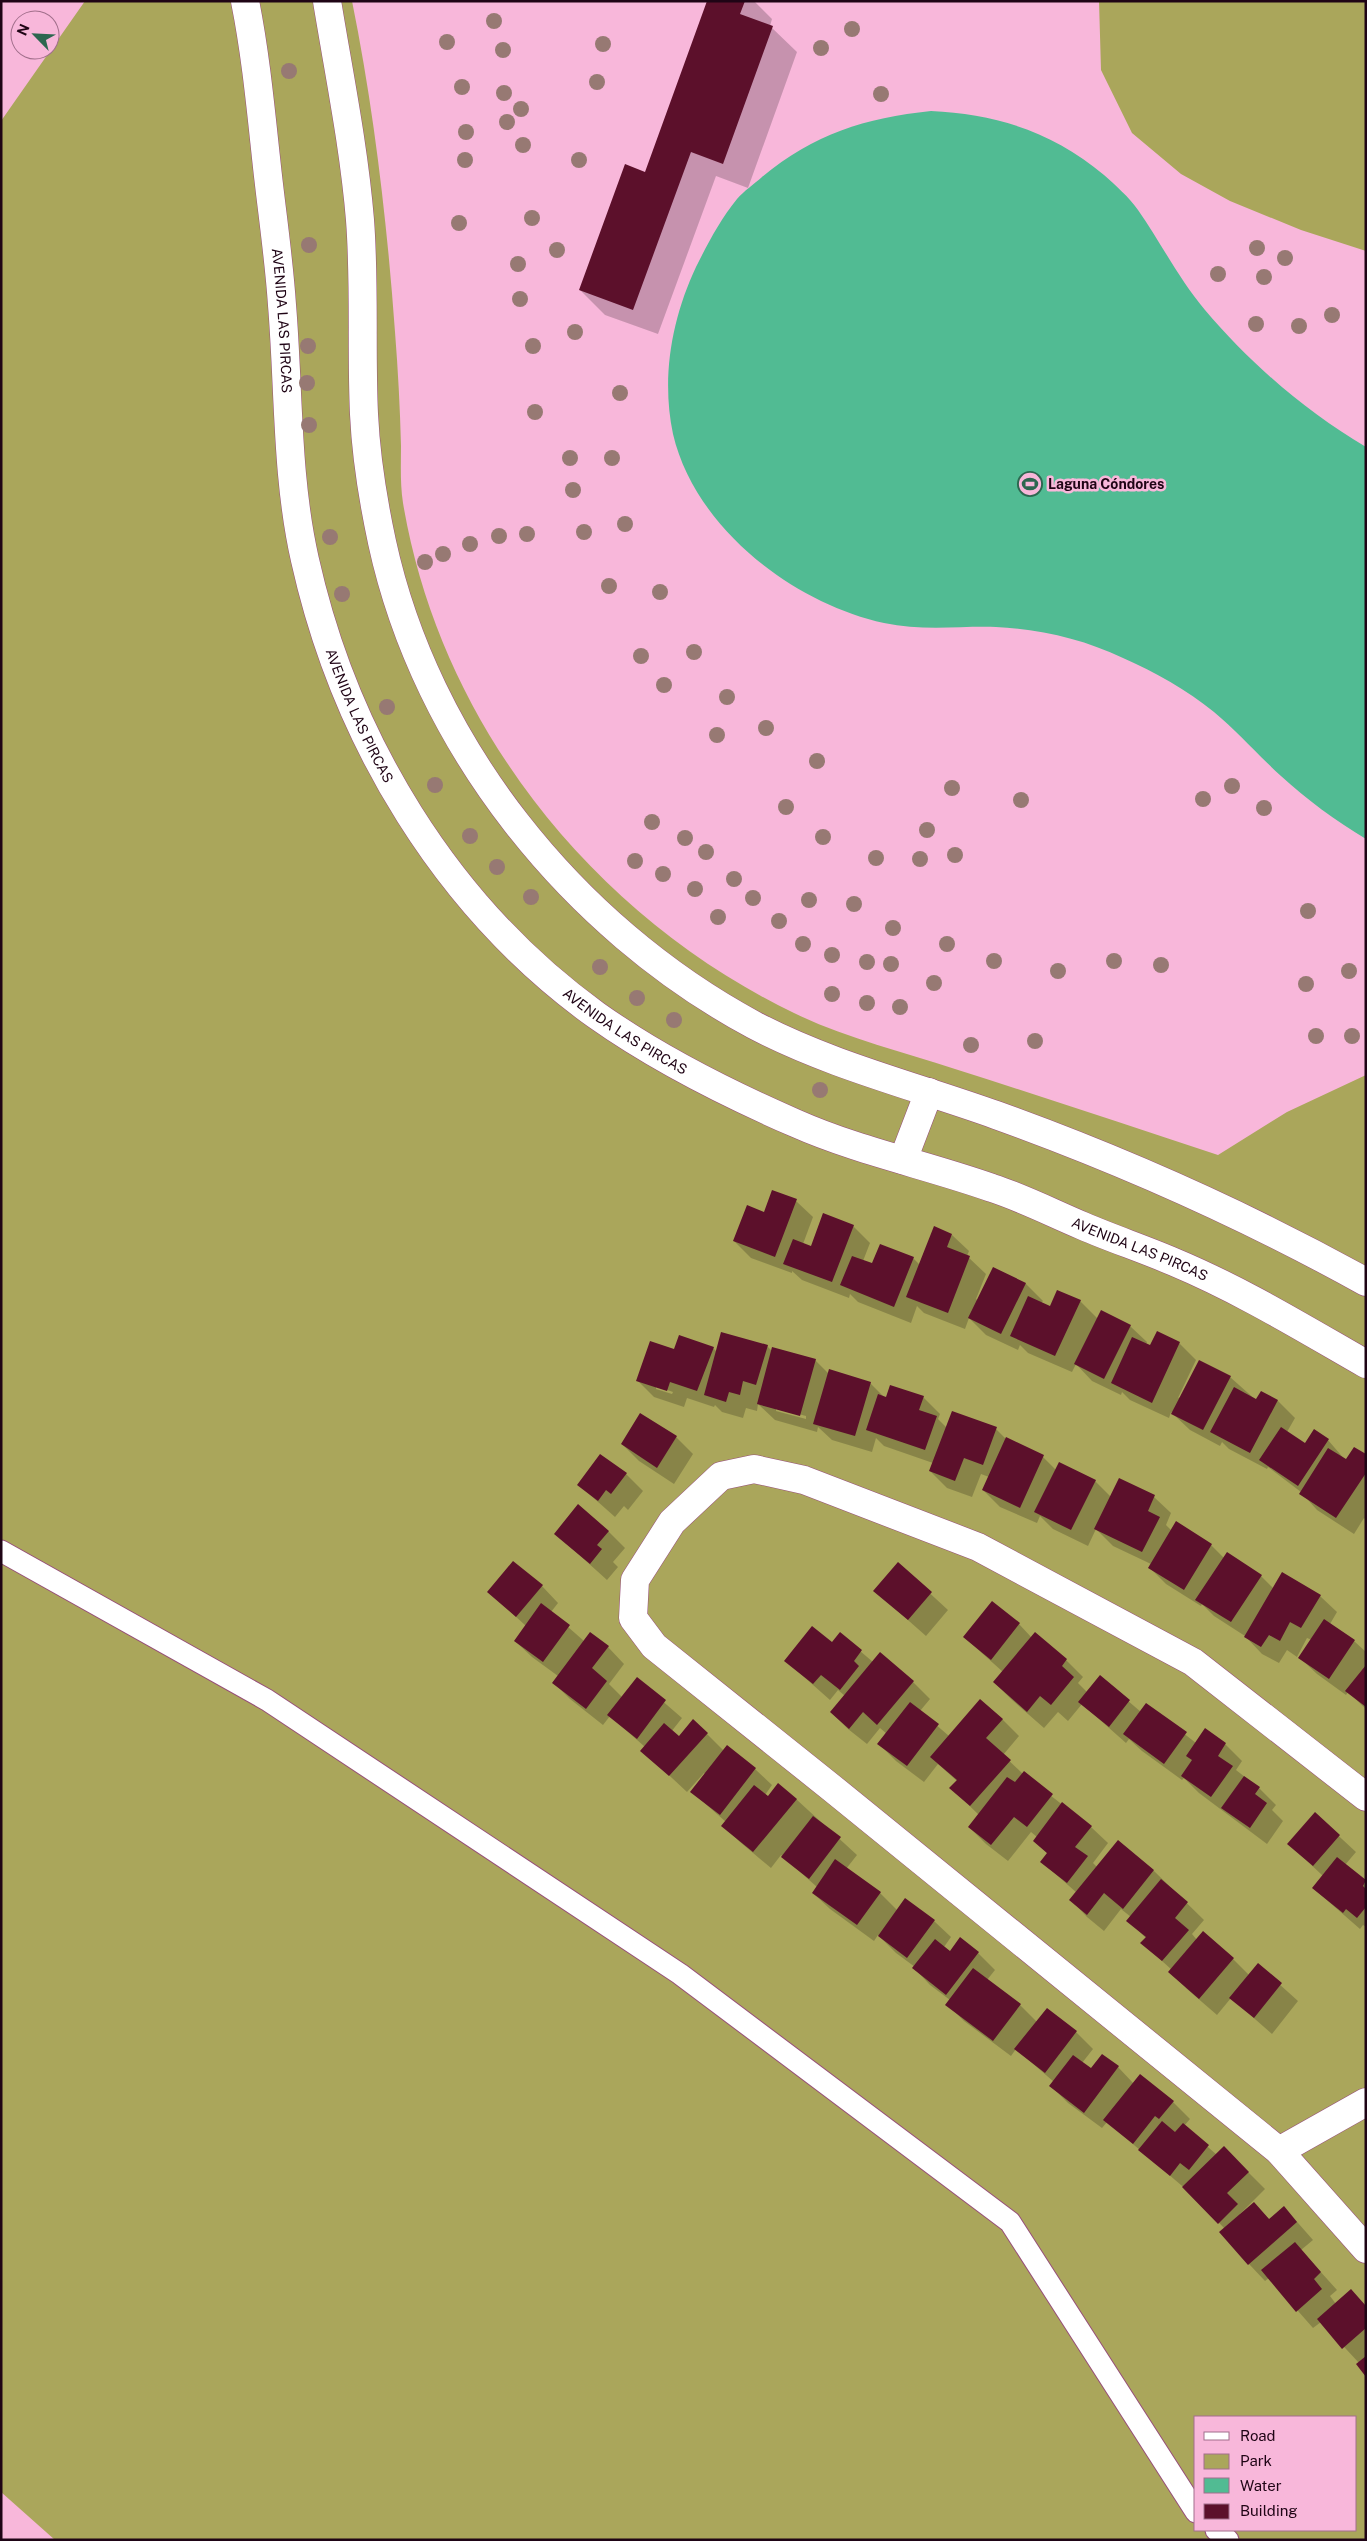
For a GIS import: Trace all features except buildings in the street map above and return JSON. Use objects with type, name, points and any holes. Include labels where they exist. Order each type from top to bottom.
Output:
[{"type":"street","name":"AVENIDA LAS PIRCAS","points":[[245,1],[258,88],[282,302],[294,491],[304,555],[324,632],[343,688],[372,751],[406,811],[446,868],[491,921],[540,969],[594,1013],[651,1051],[712,1084],[800,1126],[995,1189],[1178,1263],[1279,1314],[1366,1364]]},
{"type":"street","points":[[327,1],[360,217],[364,312],[364,415],[371,480],[383,545],[401,608],[426,670],[455,730],[489,786],[528,839],[568,883],[610,924],[656,962],[705,996],[756,1025],[810,1051],[929,1092],[1120,1162],[1205,1199],[1288,1239],[1366,1282]]},
{"type":"street","points":[[903,1160],[929,1092]]},
{"type":"street","points":[[1366,1797],[1193,1662],[978,1547],[804,1480],[754,1469],[721,1476],[672,1522],[635,1580],[633,1618],[654,1646],[841,1795],[1279,2152],[1366,2249]]},
{"type":"street","points":[[1279,2152],[1366,2102]]},
{"type":"lane","points":[[1,1551],[267,1700],[672,1969],[1010,2222],[1194,2509]]},
{"type":"lane","points":[[1217,2531],[1228,2540]]},
{"type":"green space","points":[[85,1],[352,1],[373,124],[388,249],[398,375],[402,496],[422,584],[451,662],[490,736],[537,804],[592,867],[653,923],[721,972],[813,1022],[853,1037],[1218,1155],[1287,1112],[1366,1075],[1366,2540],[55,2540],[1,2492],[1,121],[44,60],[60,60],[60,37]]},
{"type":"green space","points":[[1099,1],[1366,1],[1366,251],[1301,230],[1230,201],[1181,174],[1132,133],[1101,70]]},
{"type":"water","name":"Laguna Cóndores","points":[[931,111],[978,116],[1023,128],[1065,147],[1085,160],[1122,191],[1134,205],[1178,273],[1222,330],[1280,385],[1322,418],[1366,447],[1366,839],[1301,793],[1204,704],[1147,669],[1093,645],[1061,636],[1013,628],[912,627],[884,623],[850,613],[816,598],[783,579],[753,556],[725,530],[702,500],[685,468],[673,434],[668,391],[669,370],[675,327],[688,286],[715,232],[731,207],[743,193],[781,162],[801,150],[841,130],[884,118]]},
{"type":"place","name":"Laguna Cóndores","points":[[1030,484]]}]
